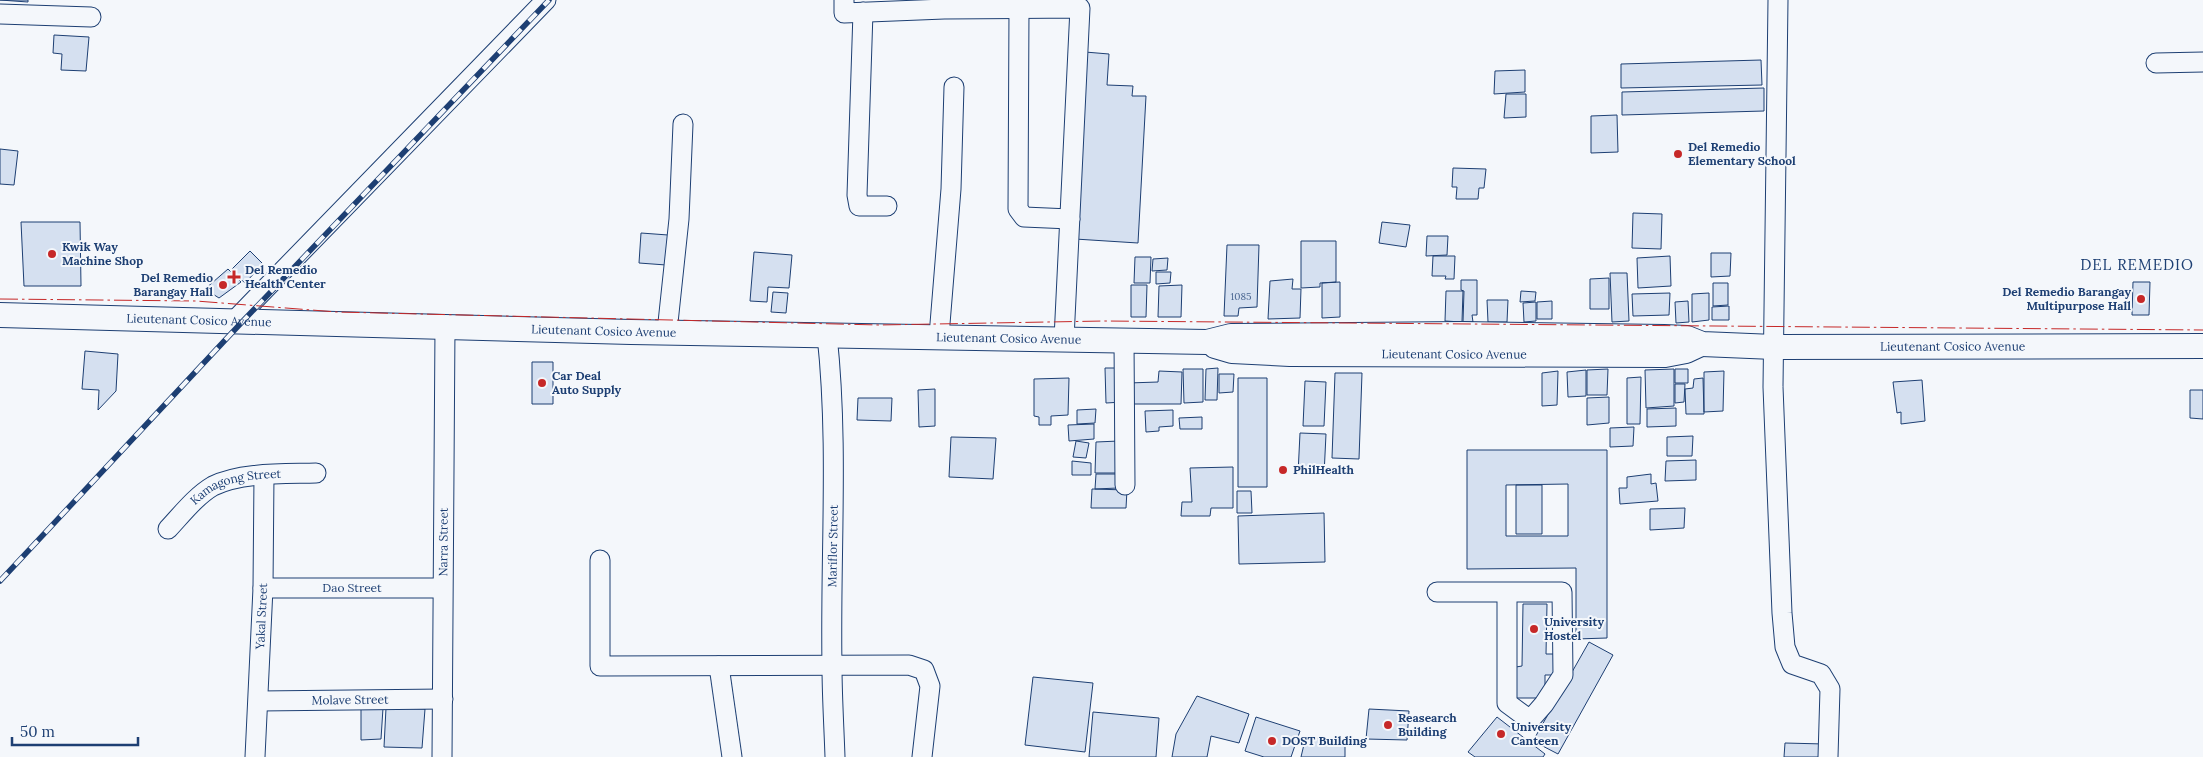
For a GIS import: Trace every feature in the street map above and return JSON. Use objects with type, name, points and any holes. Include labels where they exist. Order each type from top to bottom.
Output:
[{"type":"main road","name":"Lieutenant Cosico Avenue","points":[[0,314],[445,327],[1207,342],[1232,351],[1290,354],[1665,355],[1686,351],[1702,344],[1774,347],[2203,346]]},
{"type":"street","points":[[234,321],[546,0]]},
{"type":"street","points":[[844,0],[844,13],[944,4],[1019,9],[1080,8],[1064,339]]},
{"type":"street","points":[[1778,0],[1773,397],[1785,648],[1792,664],[1821,674],[1830,689],[1828,757]]},
{"type":"street","points":[[1019,9],[1018,209],[1024,217],[1070,219]]},
{"type":"street","points":[[863,12],[857,195],[859,206],[887,206]]},
{"type":"street","points":[[0,14],[91,16]]},
{"type":"street","points":[[2156,63],[2203,62]]},
{"type":"street","points":[[939,336],[948,242],[954,87]]},
{"type":"street","points":[[667,332],[679,219],[683,124]]},
{"type":"street","name":"Narra Street","points":[[442,757],[445,327]]},
{"type":"street","name":"Mariflor Street","points":[[827,335],[834,470],[832,665],[835,757]]},
{"type":"street","points":[[1124,340],[1125,485]]},
{"type":"street","name":"Kamagong Street","points":[[168,529],[193,503],[212,487],[230,480],[264,475],[316,472]]},
{"type":"street","name":"Yakal Street","points":[[256,757],[263,588],[264,475]]},
{"type":"street","points":[[600,560],[600,666],[909,665],[924,670],[930,686],[922,757]]},
{"type":"street","name":"Dao Street","points":[[263,588],[442,588]]},
{"type":"street","points":[[1437,592],[1507,592],[1562,592],[1563,675],[1544,704],[1530,720],[1508,703],[1507,592]]},
{"type":"street","points":[[718,666],[732,757]]},
{"type":"street","name":"Molave Street","points":[[258,701],[443,699]]},
{"type":"building","points":[[0,0],[28,0],[28,2]]},
{"type":"building","points":[[54,35],[89,37],[86,71],[61,70],[62,54],[53,53]]},
{"type":"building","points":[[1085,52],[1109,54],[1107,85],[1133,86],[1132,96],[1146,96],[1138,243],[1075,239]]},
{"type":"building","points":[[1761,60],[1762,85],[1621,88],[1621,64]]},
{"type":"building","points":[[1525,70],[1525,92],[1494,94],[1495,71]]},
{"type":"building","points":[[1764,88],[1764,111],[1622,115],[1622,92]]},
{"type":"building","points":[[1506,94],[1526,94],[1526,117],[1504,118]]},
{"type":"building","points":[[1617,115],[1618,152],[1591,153],[1591,116]]},
{"type":"building","points":[[0,149],[18,151],[14,185],[0,184]]},
{"type":"building","points":[[1453,168],[1486,169],[1484,188],[1479,188],[1478,199],[1456,199],[1457,187],[1452,187]]},
{"type":"building","points":[[1633,213],[1662,214],[1661,249],[1632,248]]},
{"type":"building","name":"Kwik Way Machine Shop","points":[[21,222],[80,222],[81,286],[24,286]]},
{"type":"building","points":[[1382,222],[1410,225],[1406,247],[1379,243]]},
{"type":"building","points":[[641,233],[668,235],[666,265],[639,263]]},
{"type":"building","points":[[1427,236],[1448,236],[1447,255],[1426,256]]},
{"type":"building","points":[[1301,241],[1336,241],[1336,282],[1320,283],[1320,287],[1301,288]]},
{"type":"building","points":[[1227,245],[1259,245],[1257,307],[1239,308],[1238,316],[1224,316]]},
{"type":"building","points":[[250,251],[263,264],[245,283],[231,270]]},
{"type":"building","points":[[754,252],[792,255],[789,288],[768,287],[767,302],[750,301]]},
{"type":"building","points":[[1711,253],[1731,253],[1730,276],[1711,277]]},
{"type":"building","points":[[1433,256],[1455,256],[1454,279],[1445,279],[1446,276],[1432,276]]},
{"type":"building","points":[[1670,256],[1671,286],[1638,288],[1637,258]]},
{"type":"building","points":[[1135,257],[1151,257],[1150,283],[1134,283]]},
{"type":"building","points":[[1168,258],[1167,270],[1152,271],[1153,259]]},
{"type":"building","name":"Del Remedio Barangay Hall","points":[[228,269],[241,282],[219,298],[205,289]]},
{"type":"building","points":[[1156,272],[1171,272],[1170,283],[1156,284]]},
{"type":"building","points":[[1610,273],[1627,273],[1629,321],[1612,322]]},
{"type":"building","points":[[1609,278],[1609,309],[1590,309],[1590,279]]},
{"type":"building","points":[[1293,279],[1292,289],[1301,289],[1300,318],[1268,319],[1270,281]]},
{"type":"building","points":[[1461,280],[1477,280],[1477,315],[1472,315],[1473,322],[1463,322],[1464,291],[1461,290]]},
{"type":"building","points":[[1340,282],[1340,317],[1322,318],[1322,283]]},
{"type":"building","name":"Del Remedio Barangay Multipurpose Hall","points":[[2133,282],[2150,282],[2149,315],[2132,315]]},
{"type":"building","points":[[1713,283],[1728,283],[1728,305],[1713,306]]},
{"type":"building","points":[[1131,285],[1147,285],[1146,317],[1131,317]]},
{"type":"building","points":[[1182,285],[1181,317],[1158,317],[1159,286]]},
{"type":"building","points":[[1446,291],[1463,291],[1462,322],[1445,321]]},
{"type":"building","points":[[1521,291],[1536,292],[1535,301],[1520,302]]},
{"type":"building","points":[[773,292],[788,293],[786,313],[771,312]]},
{"type":"building","points":[[1670,293],[1669,315],[1633,316],[1632,294]]},
{"type":"building","points":[[1709,293],[1709,320],[1692,322],[1692,294]]},
{"type":"building","points":[[1487,300],[1508,300],[1507,322],[1488,322]]},
{"type":"building","points":[[1552,301],[1552,319],[1537,319],[1537,302]]},
{"type":"building","points":[[1688,301],[1689,322],[1676,323],[1675,302]]},
{"type":"building","points":[[1536,302],[1536,321],[1524,322],[1523,303]]},
{"type":"building","points":[[1729,306],[1729,320],[1712,320],[1712,307]]},
{"type":"building","points":[[85,351],[118,354],[116,391],[98,410],[99,390],[82,389]]},
{"type":"building","name":"Car Deal Auto Supply","points":[[532,362],[553,362],[553,404],[532,404]]},
{"type":"building","points":[[1105,368],[1123,368],[1123,402],[1106,403]]},
{"type":"building","points":[[1218,368],[1217,400],[1205,400],[1206,369]]},
{"type":"building","points":[[1183,369],[1203,369],[1203,402],[1184,403]]},
{"type":"building","points":[[1608,369],[1607,395],[1587,395],[1587,370]]},
{"type":"building","points":[[1674,369],[1674,406],[1646,408],[1645,370]]},
{"type":"building","points":[[1675,369],[1688,369],[1688,383],[1675,383]]},
{"type":"building","points":[[1586,370],[1586,396],[1568,397],[1567,372]]},
{"type":"building","points":[[1159,371],[1182,372],[1181,404],[1127,404],[1128,383],[1158,382]]},
{"type":"building","points":[[1558,371],[1557,405],[1542,406],[1542,373]]},
{"type":"building","points":[[1724,371],[1723,411],[1704,412],[1704,372]]},
{"type":"building","points":[[1335,373],[1362,373],[1359,459],[1332,458]]},
{"type":"building","points":[[1219,374],[1234,374],[1233,392],[1219,393]]},
{"type":"building","points":[[1641,377],[1640,424],[1627,424],[1627,378]]},
{"type":"building","points":[[1069,378],[1068,415],[1051,416],[1051,425],[1039,425],[1039,417],[1034,416],[1034,379]]},
{"type":"building","points":[[1238,378],[1267,378],[1267,487],[1238,487]]},
{"type":"building","points":[[1703,378],[1704,414],[1686,414],[1685,389],[1693,388],[1694,379]]},
{"type":"building","points":[[1922,380],[1925,421],[1901,424],[1901,412],[1897,413],[1893,382]]},
{"type":"building","points":[[1305,381],[1326,382],[1324,426],[1303,426]]},
{"type":"building","points":[[1675,384],[1685,384],[1684,402],[1675,403]]},
{"type":"building","points":[[935,389],[935,426],[919,427],[918,390]]},
{"type":"building","points":[[2190,390],[2203,390],[2203,419],[2190,418]]},
{"type":"building","points":[[1609,397],[1609,423],[1587,425],[1587,398]]},
{"type":"building","points":[[858,398],[892,398],[891,421],[857,420]]},
{"type":"building","points":[[1676,408],[1676,426],[1647,427],[1647,409]]},
{"type":"building","points":[[1096,409],[1095,423],[1077,424],[1077,410]]},
{"type":"building","points":[[1173,410],[1173,426],[1159,427],[1159,431],[1146,432],[1145,411]]},
{"type":"building","points":[[1202,417],[1202,429],[1180,429],[1179,418]]},
{"type":"building","points":[[1094,424],[1094,439],[1069,441],[1068,425]]},
{"type":"building","points":[[1634,427],[1633,446],[1610,447],[1610,428]]},
{"type":"building","points":[[1300,433],[1326,434],[1324,475],[1298,474]]},
{"type":"building","points":[[1693,436],[1692,456],[1667,456],[1667,437]]},
{"type":"building","points":[[951,437],[996,438],[993,479],[949,477]]},
{"type":"building","points":[[1076,441],[1089,443],[1086,458],[1073,457]]},
{"type":"building","points":[[1119,441],[1118,473],[1095,473],[1096,442]]},
{"type":"building","points":[[1467,450],[1607,450],[1607,638],[1576,639],[1576,568],[1467,569]],"holes":[[[1568,484],[1568,536],[1506,536],[1506,485]]]},
{"type":"building","points":[[1696,460],[1696,480],[1665,481],[1666,461]]},
{"type":"building","points":[[1072,461],[1091,463],[1091,475],[1072,475]]},
{"type":"building","points":[[1233,467],[1233,508],[1211,508],[1210,516],[1181,516],[1182,502],[1192,502],[1190,468]]},
{"type":"building","points":[[1096,474],[1118,474],[1118,488],[1095,489]]},
{"type":"building","points":[[1651,474],[1651,484],[1656,483],[1658,501],[1620,504],[1619,488],[1627,488],[1627,477]]},
{"type":"building","points":[[1516,485],[1542,485],[1542,534],[1516,534]]},
{"type":"building","points":[[1092,489],[1127,490],[1126,508],[1091,508]]},
{"type":"building","points":[[1237,491],[1251,491],[1252,513],[1237,513]]},
{"type":"building","points":[[1685,508],[1684,528],[1650,530],[1650,509]]},
{"type":"building","points":[[1324,513],[1325,562],[1239,564],[1238,516]]},
{"type":"building","name":"University Hostel","points":[[1523,604],[1547,604],[1546,654],[1558,654],[1557,675],[1545,675],[1545,698],[1515,698],[1516,667],[1522,666]]},
{"type":"building","points":[[1589,642],[1613,655],[1558,754],[1533,741]]},
{"type":"building","points":[[1033,677],[1093,683],[1085,752],[1025,745]]},
{"type":"building","points":[[1197,696],[1249,714],[1239,743],[1211,736],[1207,757],[1172,757],[1176,734]]},
{"type":"building","points":[[361,708],[383,708],[381,739],[361,740]]},
{"type":"building","points":[[386,708],[425,709],[422,748],[384,747]]},
{"type":"building","name":"Reasearch Building","points":[[1369,709],[1409,711],[1407,740],[1366,739]]},
{"type":"building","points":[[1093,712],[1159,718],[1156,757],[1089,757]]},
{"type":"building","name":"DOST Building","points":[[1256,717],[1300,731],[1291,757],[1264,757],[1245,751]]},
{"type":"building","name":"University Canteen","points":[[1497,717],[1545,754],[1543,757],[1475,757],[1468,752]]},
{"type":"building","points":[[1306,736],[1345,743],[1345,757],[1301,757]]},
{"type":"building","points":[[1785,743],[1824,744],[1823,757],[1784,757]]},
{"type":"railway","points":[[0,581],[242,322],[549,0]]},
{"type":"power","points":[[0,299],[196,301],[337,312],[879,325],[1104,321],[2203,330]]},
{"type":"place","name":"Del Remedio Elementary School","points":[[1678,154]]},
{"type":"place","name":"Kwik Way Machine Shop","points":[[52,254]]},
{"type":"place","name":"Del Remedio Health Center","points":[[234,277]]},
{"type":"place","name":"Del Remedio Barangay Hall","points":[[223,285]]},
{"type":"place","name":"Del Remedio Barangay Multipurpose Hall","points":[[2141,299]]},
{"type":"place","name":"Car Deal Auto Supply","points":[[542,383]]},
{"type":"place","name":"PhilHealth","points":[[1283,470]]},
{"type":"place","name":"University Hostel","points":[[1534,629]]},
{"type":"place","name":"Reasearch Building","points":[[1388,725]]},
{"type":"place","name":"University Canteen","points":[[1501,734]]},
{"type":"place","name":"DOST Building","points":[[1272,741]]},
{"type":"district","name":"DEL REMEDIO","points":[[2137,265]]}]
